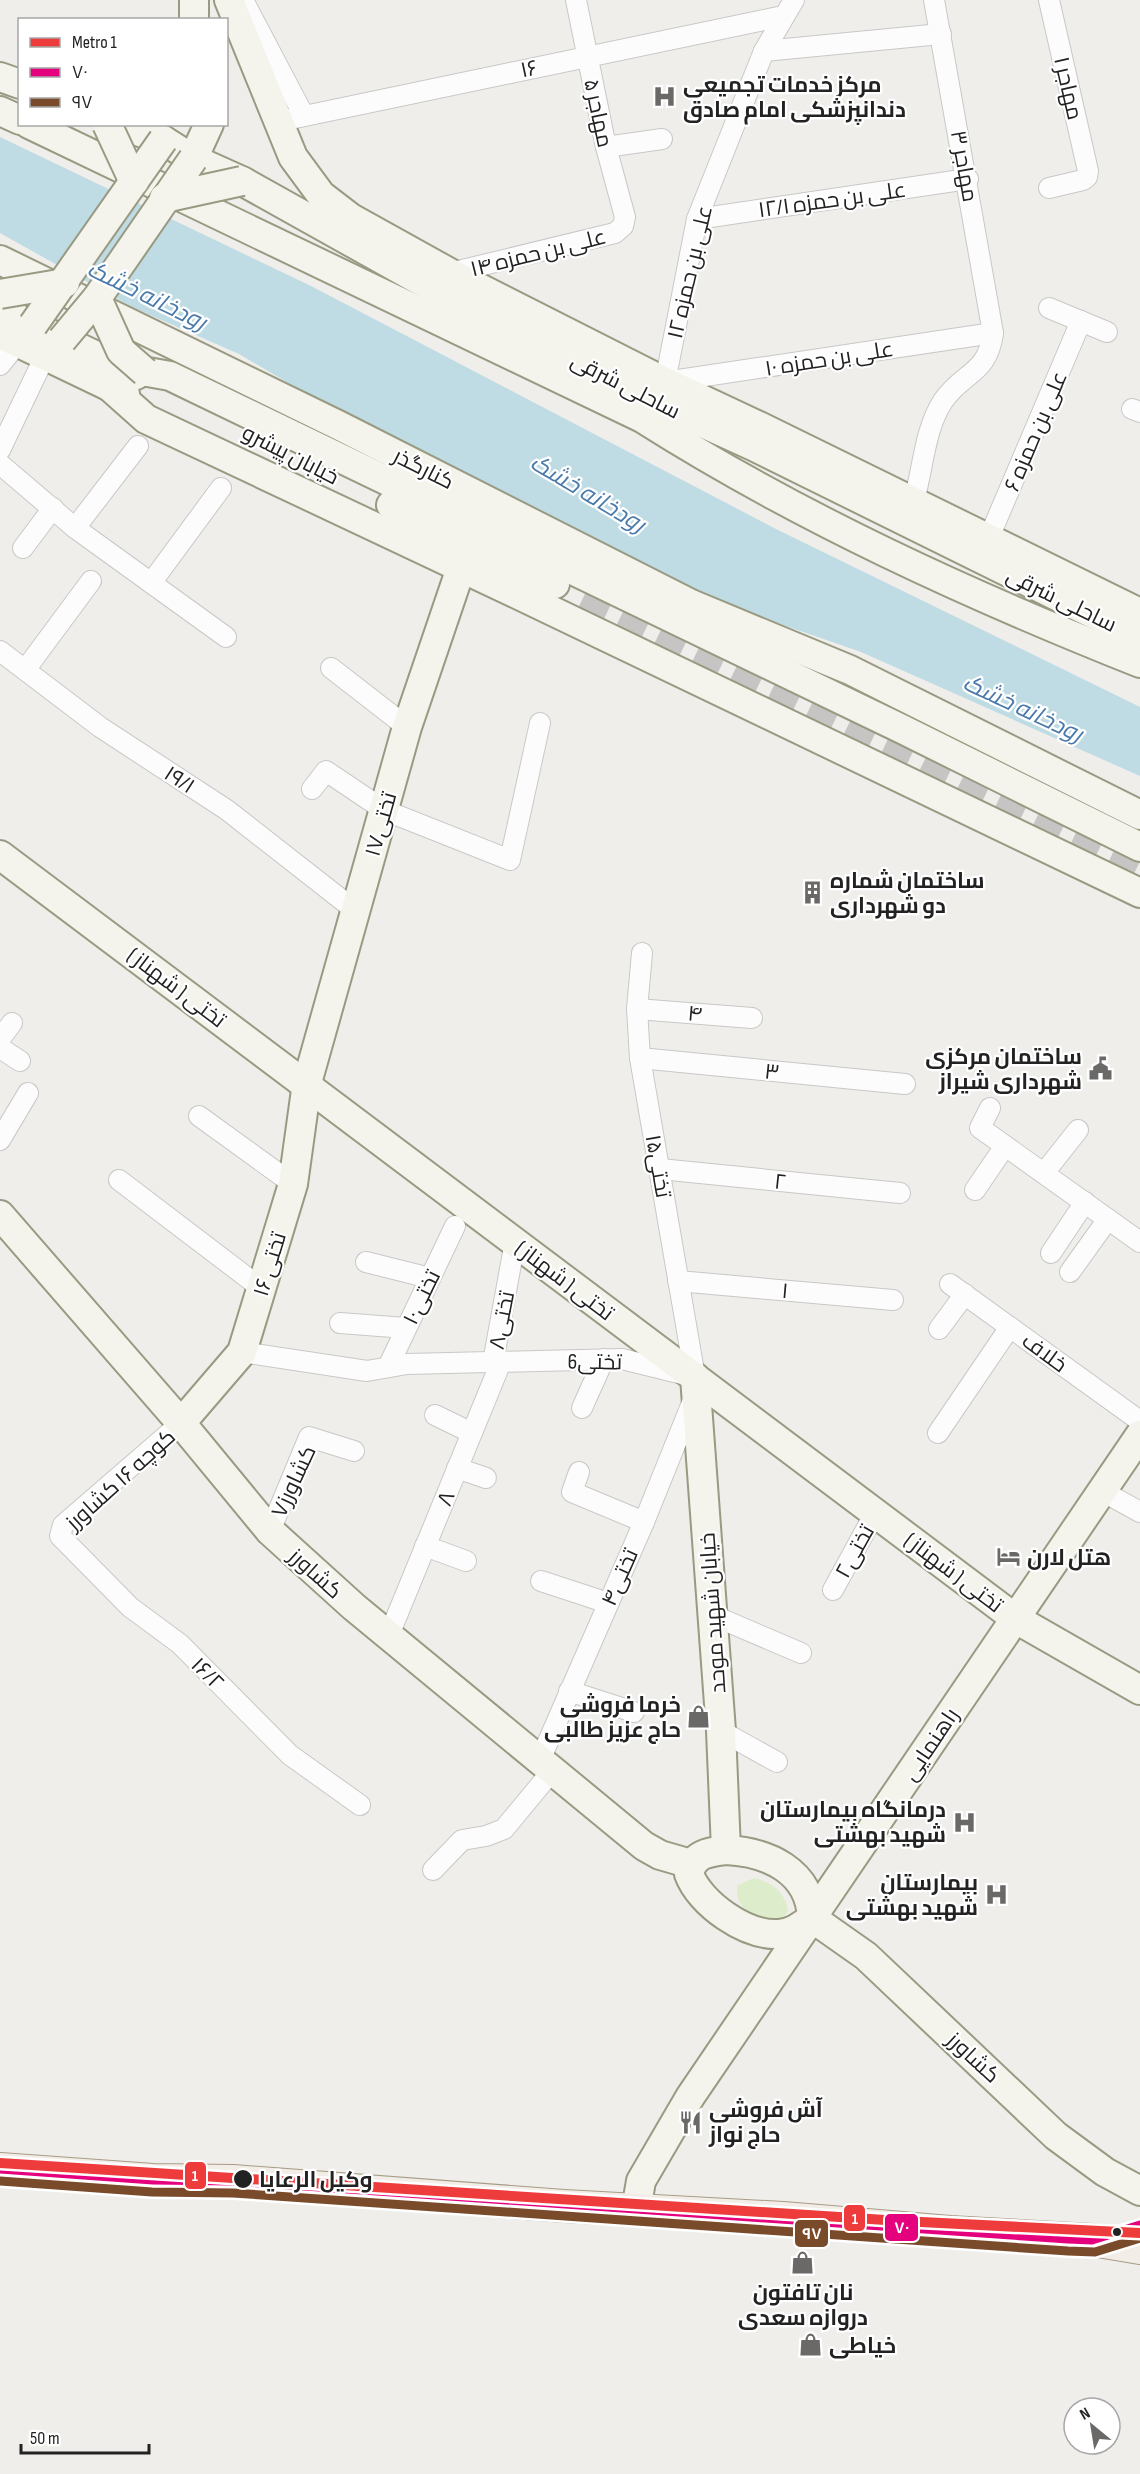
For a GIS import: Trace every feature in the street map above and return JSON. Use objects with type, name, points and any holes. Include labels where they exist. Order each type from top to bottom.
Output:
[{"type":"main road","points":[[194,0],[194,18]]},
{"type":"main road","points":[[224,0],[224,18]]},
{"type":"main road","name":"ساحلی شرقی","points":[[229,0],[276,122],[293,156],[321,195],[359,223],[450,273],[665,382],[761,427],[1139,616]]},
{"type":"main road","points":[[0,77],[18,83]]},
{"type":"main road","points":[[0,111],[18,119]]},
{"type":"main road","points":[[33,126],[642,418],[710,461],[1011,612],[1140,663]]},
{"type":"main road","points":[[108,126],[134,182]]},
{"type":"main road","name":"ساحلی شرقی","points":[[130,126],[167,132],[193,159],[242,181],[447,295],[917,529],[1087,609],[1139,616]]},
{"type":"main road","points":[[53,348],[97,298],[193,159],[208,126]]},
{"type":"main road","points":[[17,334],[65,283],[167,132]]},
{"type":"main road","points":[[164,198],[242,181]]},
{"type":"main road","name":"کنارگذر","points":[[0,260],[338,425],[691,604],[850,670]]},
{"type":"main road","points":[[0,294],[65,283]]},
{"type":"main road","points":[[97,298],[122,351],[125,375],[146,419],[461,568],[584,613],[602,626],[624,596]]},
{"type":"main road","name":"خیابان پیشرو","points":[[0,310],[17,334],[125,375],[451,535],[584,613]]},
{"type":"main road","points":[[125,375],[170,376],[1140,847]]},
{"type":"main road","points":[[642,418],[698,434],[969,576],[1033,598],[1087,609]]},
{"type":"main road","name":"تختی۱۷","points":[[307,1083],[407,727],[461,568]]},
{"type":"main road","points":[[618,644],[624,612],[624,596]]},
{"type":"main road","points":[[584,613],[618,644],[1140,893]]},
{"type":"main road","points":[[850,670],[1140,815]]},
{"type":"main road","points":[[850,670],[898,707],[1140,831]]},
{"type":"main road","name":"تختی ( شهناز )","points":[[0,855],[307,1083],[515,1242],[695,1385],[875,1513],[1016,1619],[1140,1690]]},
{"type":"main road","name":"تختی ۱۶","points":[[181,1423],[242,1352],[293,1184],[307,1083]]},
{"type":"main road","name":"کشاورز","points":[[0,1215],[181,1423],[270,1531],[389,1635],[644,1846],[660,1856],[691,1864]]},
{"type":"main road","name":"خیابان شهید موحد","points":[[695,1385],[721,1731],[726,1850]]},
{"type":"main road","name":"راهنمایی","points":[[636,2210],[640,2181],[690,2097],[1140,1435]]},
{"type":"main road","points":[[726,1850],[767,1857],[791,1871],[811,1902],[812,1918],[792,1932],[777,1934],[760,1932],[743,1925],[702,1896],[689,1874],[691,1864],[698,1856],[726,1850]]},
{"type":"main road","name":"کشاورز","points":[[812,1918],[866,1956],[1056,2136],[1105,2172],[1140,2191]]},
{"type":"main road","points":[[0,2169],[153,2180],[244,2182],[1092,2240],[1140,2248]]},
{"type":"main road","points":[[1092,2240],[1140,2225]]},
{"type":"street","points":[[243,0],[304,116]]},
{"type":"street","name":"۵ مهاجر","points":[[576,0],[606,147],[625,218],[623,226]]},
{"type":"street","name":"۳ مهاجر","points":[[934,0],[968,179],[993,333]]},
{"type":"street","name":"۱ مهاجر","points":[[1048,0],[1087,177],[1049,188]]},
{"type":"street","name":"۱۶","points":[[276,122],[587,55],[788,8]]},
{"type":"street","name":"۱۲ علی بن حمزه","points":[[665,382],[697,219],[764,51],[788,8]]},
{"type":"street","points":[[764,51],[941,34]]},
{"type":"street","points":[[606,147],[662,139]]},
{"type":"street","name":"۱۲/۱ علی بن حمزه","points":[[697,219],[968,179]]},
{"type":"street","name":"۱۴ علی بن حمزه","points":[[450,273],[615,233],[623,226]]},
{"type":"street","points":[[1049,308],[1107,332]]},
{"type":"street","name":"۶ علی بن حمزه","points":[[988,540],[1081,321]]},
{"type":"street","points":[[914,504],[932,426],[943,401],[986,361],[991,350],[993,333]]},
{"type":"street","name":"۱۰ علی بن حمزه","points":[[665,382],[993,333]]},
{"type":"street","points":[[0,365],[17,334]]},
{"type":"street","points":[[0,450],[53,348]]},
{"type":"street","points":[[75,528],[138,446]]},
{"type":"street","points":[[0,464],[75,528],[226,637]]},
{"type":"street","points":[[151,583],[221,488]]},
{"type":"street","points":[[23,548],[52,508]]},
{"type":"street","points":[[25,670],[91,581]]},
{"type":"street","name":"۱۹/۱","points":[[0,651],[100,727],[227,810],[356,911]]},
{"type":"street","points":[[331,668],[407,727]]},
{"type":"street","points":[[312,789],[326,771],[384,810],[510,860],[540,723]]},
{"type":"street","name":"تختی۱۵","points":[[642,953],[637,1009],[639,1058],[660,1169],[695,1385]]},
{"type":"street","name":"۴","points":[[637,1009],[752,1018]]},
{"type":"street","points":[[0,1039],[12,1023]]},
{"type":"street","points":[[0,1048],[20,1061]]},
{"type":"street","name":"۳","points":[[639,1058],[904,1084]]},
{"type":"street","points":[[0,1140],[28,1094]]},
{"type":"street","points":[[990,1108],[980,1128],[1140,1242]]},
{"type":"street","points":[[199,1116],[293,1184]]},
{"type":"street","points":[[1044,1173],[1078,1130]]},
{"type":"street","points":[[975,1190],[1005,1146]]},
{"type":"street","name":"۲","points":[[660,1169],[900,1192]]},
{"type":"street","points":[[120,1180],[261,1287]]},
{"type":"street","points":[[1052,1253],[1085,1203]]},
{"type":"street","points":[[1070,1272],[1108,1219]]},
{"type":"street","name":"تختی۱۰","points":[[388,1367],[455,1226]]},
{"type":"street","name":"تختی۸","points":[[497,1362],[515,1242]]},
{"type":"street","points":[[366,1262],[430,1278]]},
{"type":"street","name":"۱","points":[[678,1281],[893,1300]]},
{"type":"street","name":"خلاف","points":[[939,1329],[957,1289],[1140,1421]]},
{"type":"street","points":[[340,1323],[406,1328]]},
{"type":"street","points":[[938,1433],[1010,1328]]},
{"type":"street","name":"6تختی","points":[[242,1352],[367,1371],[407,1364],[622,1359],[695,1385]]},
{"type":"street","points":[[582,1408],[604,1359]]},
{"type":"street","name":"۸","points":[[389,1635],[472,1433],[497,1362]]},
{"type":"street","name":"تختی۴","points":[[433,1870],[462,1840],[486,1836],[504,1829],[546,1766],[569,1691],[644,1522],[695,1385]]},
{"type":"street","points":[[435,1416],[472,1433]]},
{"type":"street","name":"کوچه ۱۶ کشاورز","points":[[60,1536],[63,1525],[181,1423]]},
{"type":"street","name":"۷کشاورز","points":[[270,1531],[309,1437],[354,1451]]},
{"type":"street","points":[[457,1468],[486,1478]]},
{"type":"street","points":[[579,1472],[572,1492],[644,1522]]},
{"type":"street","points":[[1102,1491],[1140,1512]]},
{"type":"street","name":"تختی۲","points":[[833,1590],[875,1513]]},
{"type":"street","name":"۱۶/۲","points":[[60,1536],[130,1607],[180,1644],[291,1755],[360,1805]]},
{"type":"street","points":[[424,1546],[466,1561]]},
{"type":"street","points":[[541,1581],[608,1603]]},
{"type":"street","points":[[712,1615],[801,1653]]},
{"type":"street","points":[[569,1691],[634,1712]]},
{"type":"street","points":[[721,1731],[777,1762]]},
{"type":"green space","points":[[754,1878],[767,1882],[781,1894],[788,1911],[783,1918],[775,1920],[759,1917],[751,1914],[739,1902],[738,1885]]},
{"type":"water","name":"رودخانه خشک","points":[[0,137],[311,286],[778,530],[1140,707],[1140,776],[861,652],[702,597],[388,442],[239,354],[134,308],[0,233]]},
{"type":"tunnel","points":[[583,598],[1140,867]]},
{"type":"metro line","name":"1","points":[[0,2163],[901,2221],[1140,2233]]},
{"type":"transit line","name":"۷۰","points":[[0,2169],[153,2180],[233,2181],[1068,2239],[1092,2240],[1140,2225]]},
{"type":"transit line","name":"۹۷","points":[[0,2181],[152,2192],[233,2193],[1068,2251],[1095,2252],[1140,2238]]},
{"type":"place","name":"مرکز خدمات تجمیعی دندانپزشکی امام صادق","points":[[665,97]]},
{"type":"place","name":"ساختمان شماره دو شهرداری","points":[[812,893]]},
{"type":"place","name":"ساختمان مرکزی شهرداری شیراز","points":[[1100,1069]]},
{"type":"place","name":"هتل لارن","points":[[1009,1557]]},
{"type":"place","name":"خرما فروشی حاج عزیز طالبی","points":[[699,1717]]},
{"type":"place","name":"درمانگاه بیمارستان شهید بهشتی","points":[[964,1822]]},
{"type":"place","name":"بیمارستان شهید بهشتی","points":[[996,1895]]},
{"type":"place","name":"آش فروشی حاج نواز","points":[[691,2122]]},
{"type":"place","name":"وکیل الرعایا","points":[[243,2179]]},
{"type":"place","name":"نان تافتون دروازه سعدی","points":[[803,2263]]},
{"type":"place","name":"خیاطی","points":[[811,2345]]}]
